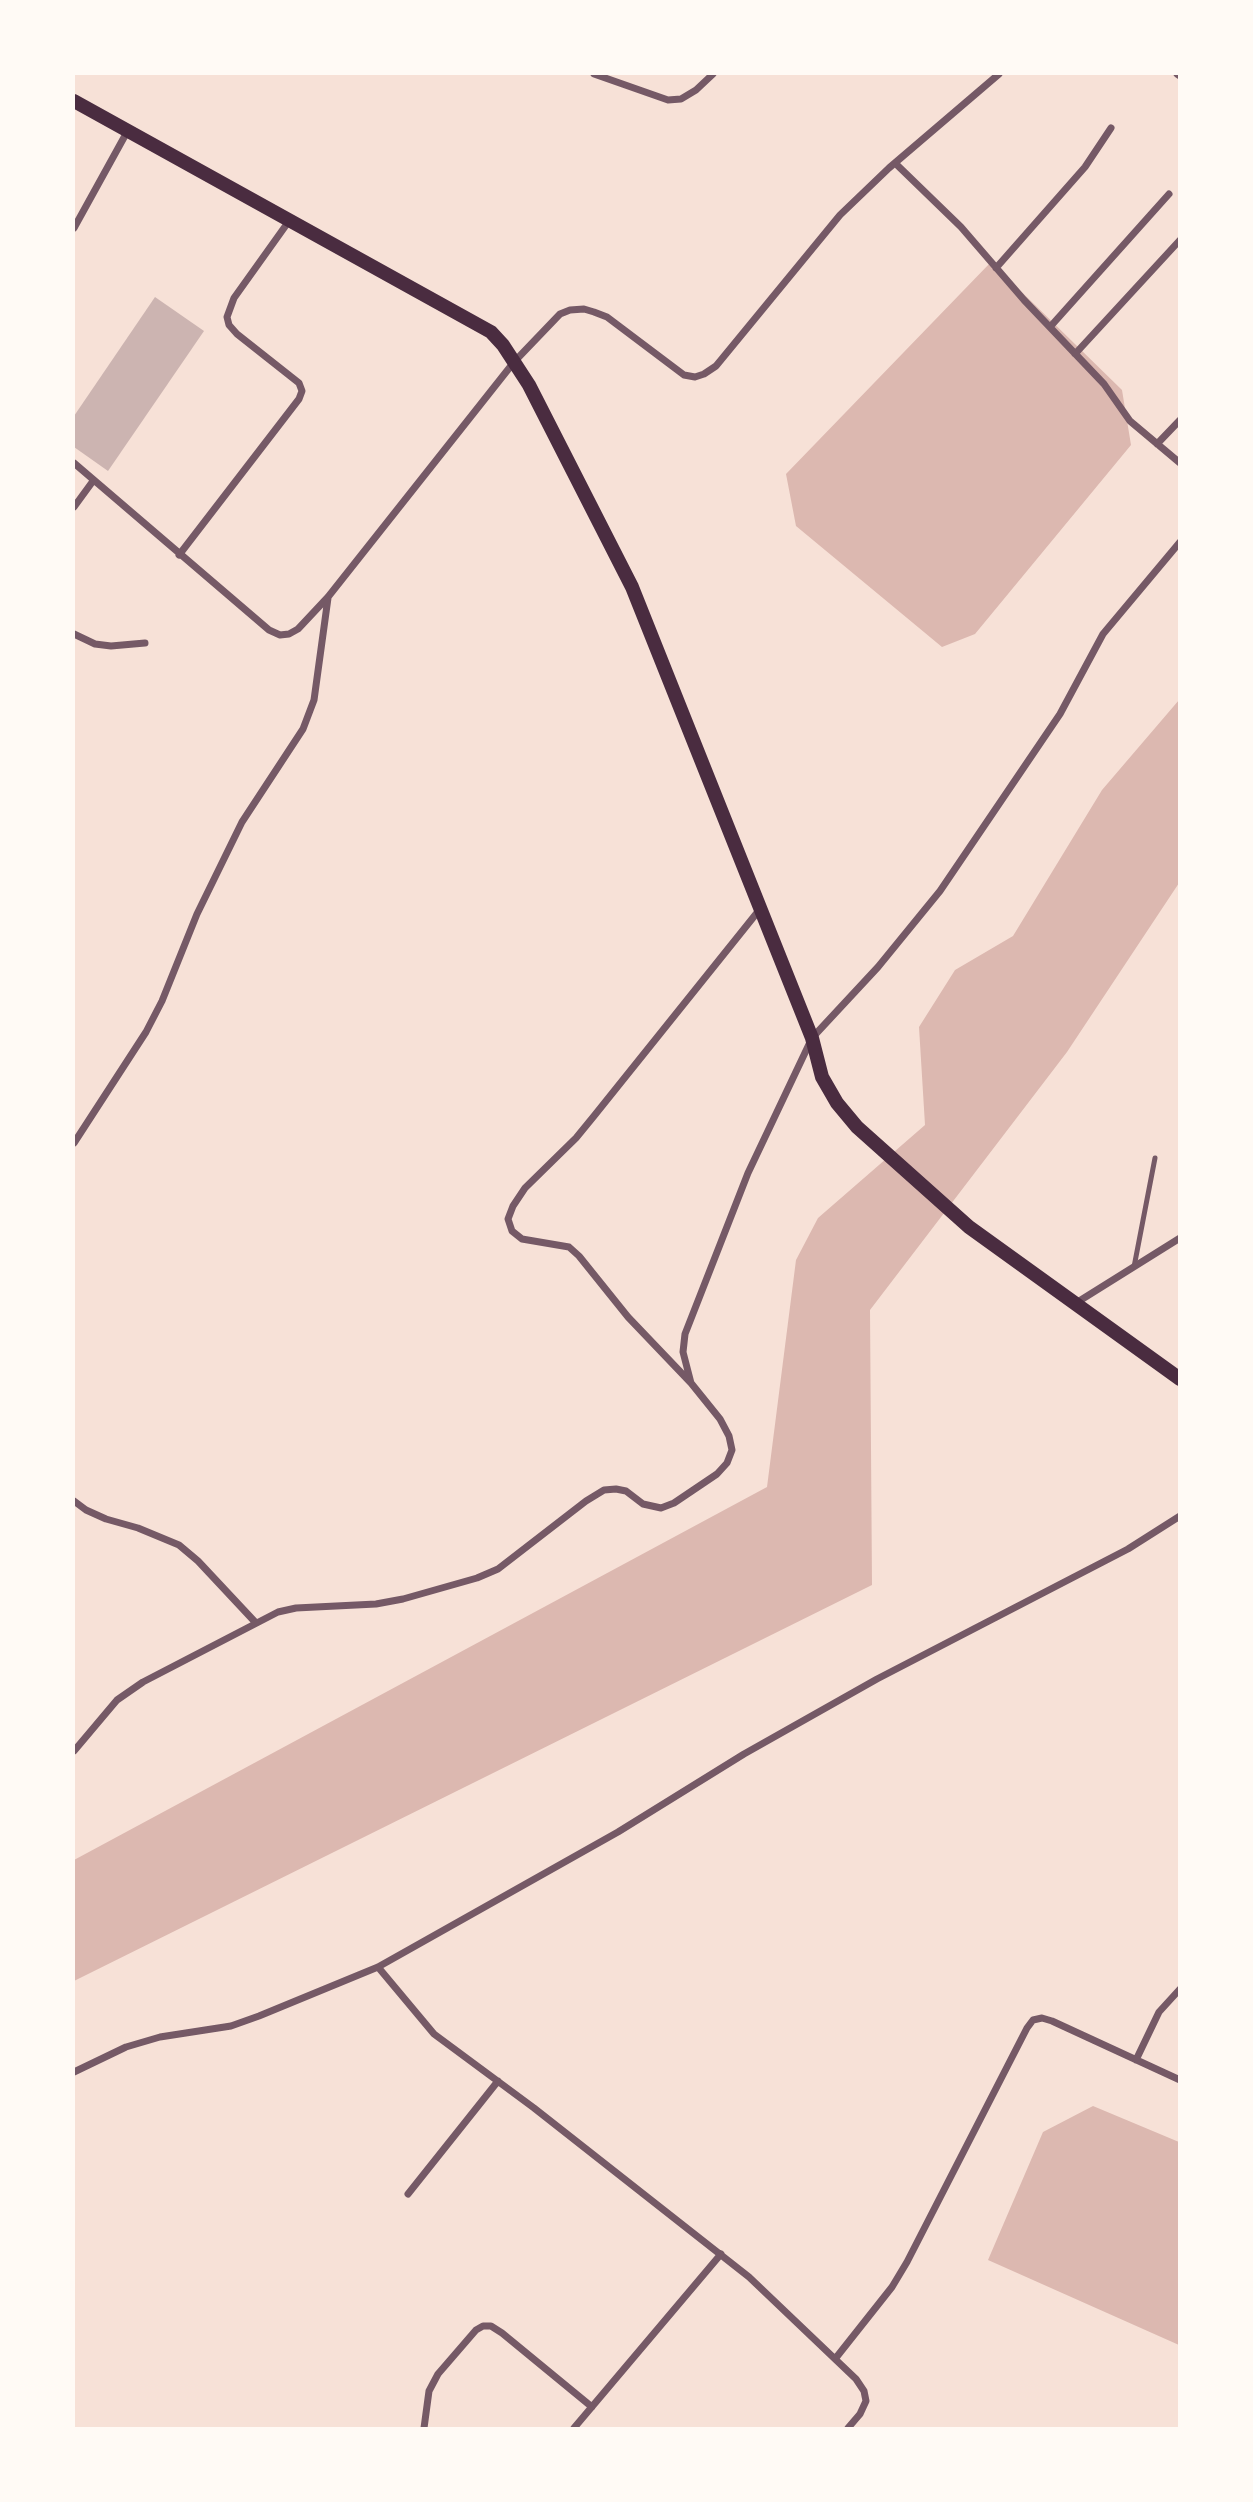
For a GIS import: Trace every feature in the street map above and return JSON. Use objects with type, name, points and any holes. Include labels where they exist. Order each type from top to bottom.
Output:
[{"type":"main road","points":[[74,101],[491,332],[503,345],[528,385],[632,587],[812,1038],[822,1077],[837,1103],[857,1127],[969,1227],[1180,1379]]},
{"type":"street","points":[[594,74],[668,100],[681,99],[696,90],[713,74]]},
{"type":"street","points":[[74,463],[269,630],[280,635],[289,634],[298,629],[328,597],[514,362],[560,314],[584,309],[607,317],[684,375],[695,377],[704,374],[716,366],[840,215],[895,163],[999,74]]},
{"type":"street","points":[[996,268],[1070,185],[1111,128]]},
{"type":"street","points":[[74,228],[127,132]]},
{"type":"street","points":[[895,163],[961,227],[1104,384],[1130,421],[1180,463]]},
{"type":"street","points":[[1050,327],[1169,194]]},
{"type":"street","points":[[179,555],[299,399],[302,391],[291,374],[237,334],[229,326],[227,317],[234,298],[289,221]]},
{"type":"street","points":[[1075,354],[1180,240]]},
{"type":"street","points":[[1157,444],[1180,420]]},
{"type":"street","points":[[74,507],[93,481]]},
{"type":"street","points":[[691,1383],[683,1352],[685,1334],[748,1173],[812,1038],[878,967],[940,891],[1060,714],[1103,634],[1180,542]]},
{"type":"street","points":[[74,1143],[146,1032],[162,1001],[197,914],[242,822],[303,729],[313,700],[328,597]]},
{"type":"street","points":[[74,634],[95,644],[111,646],[145,643]]},
{"type":"street","points":[[74,1751],[117,1700],[134,1688],[278,1612],[296,1608],[376,1604],[477,1578],[498,1569],[604,1490],[626,1491],[643,1504],[661,1508],[674,1503],[717,1474],[727,1463],[732,1450],[729,1436],[720,1419],[691,1383],[628,1317],[579,1256],[569,1247],[522,1239],[512,1231],[508,1220],[513,1206],[525,1188],[594,1116],[760,908]]},
{"type":"street","points":[[1075,1303],[1180,1238]]},
{"type":"street","points":[[74,1501],[106,1519],[138,1528],[179,1545],[198,1561],[256,1623]]},
{"type":"street","points":[[74,2072],[137,2043],[231,2026],[378,1967],[618,1832],[768,1740],[877,1679],[1128,1549],[1180,1516]]},
{"type":"street","points":[[378,1967],[434,2034],[721,2254],[749,2277],[856,2379],[864,2390],[866,2401],[860,2414],[848,2428]]},
{"type":"street","points":[[1136,2060],[1160,2012],[1180,1989]]},
{"type":"street","points":[[835,2359],[892,2287],[907,2262],[1033,2020],[1042,2018],[1052,2021],[1180,2080]]},
{"type":"street","points":[[408,2194],[498,2081]]},
{"type":"street","points":[[574,2428],[721,2254]]},
{"type":"street","points":[[424,2428],[429,2391],[438,2374],[476,2330],[483,2326],[491,2326],[502,2333],[592,2407]]},
{"type":"lane","points":[[1134,1267],[1154,1158]]},
{"type":"shaded area","points":[[991,262],[1122,390],[1131,445],[975,634],[942,647],[796,526],[786,474]]},
{"type":"shaded area","points":[[1179,700],[1179,883],[1067,1052],[870,1310],[872,1585],[74,1981],[74,1860],[767,1487],[796,1260],[818,1218],[925,1125],[919,1027],[955,970],[1013,936],[1102,790]]},
{"type":"shaded area","points":[[1093,2106],[1179,2142],[1179,2345],[988,2260],[1043,2132]]},
{"type":"building","points":[[155,297],[204,331],[108,471],[74,447],[74,416]]}]
